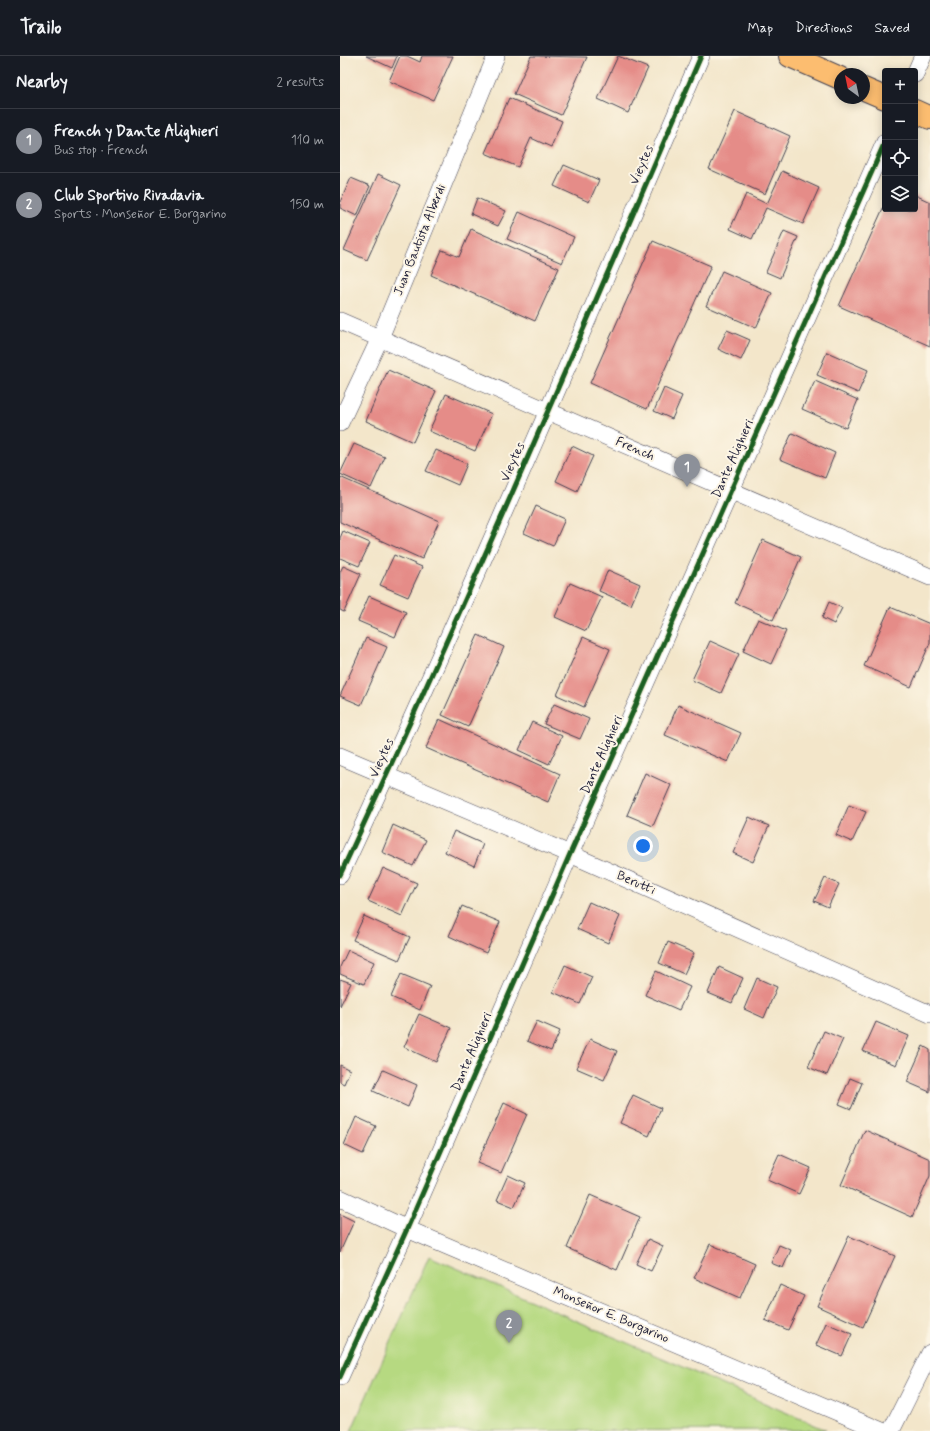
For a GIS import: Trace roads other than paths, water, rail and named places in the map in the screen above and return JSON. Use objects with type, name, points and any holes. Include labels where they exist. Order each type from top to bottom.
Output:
[{"type":"highway","points":[[790,56],[834,75]]},
{"type":"highway","points":[[870,92],[882,97]]},
{"type":"highway","points":[[918,112],[930,118]]},
{"type":"street","name":"Juan Bautista Alberdi","points":[[340,423],[380,338],[496,56]]},
{"type":"street","name":"Vieytes","points":[[340,875],[548,412],[702,56]]},
{"type":"street","points":[[918,68],[923,56]]},
{"type":"street","name":"Dante Alighieri","points":[[340,1378],[882,149]]},
{"type":"street","name":"French","points":[[340,321],[930,577]]},
{"type":"street","name":"Berutti","points":[[340,756],[570,854],[930,1014]]},
{"type":"street","name":"Monseñor E. Borgarino","points":[[340,1198],[407,1229],[882,1431]]},
{"type":"street","points":[[891,1431],[930,1353]]},
{"type":"place","name":"French y Dante Alighieri","points":[[687,487]]},
{"type":"place","name":"Club Sportivo Rivadavia","points":[[509,1343]]}]
